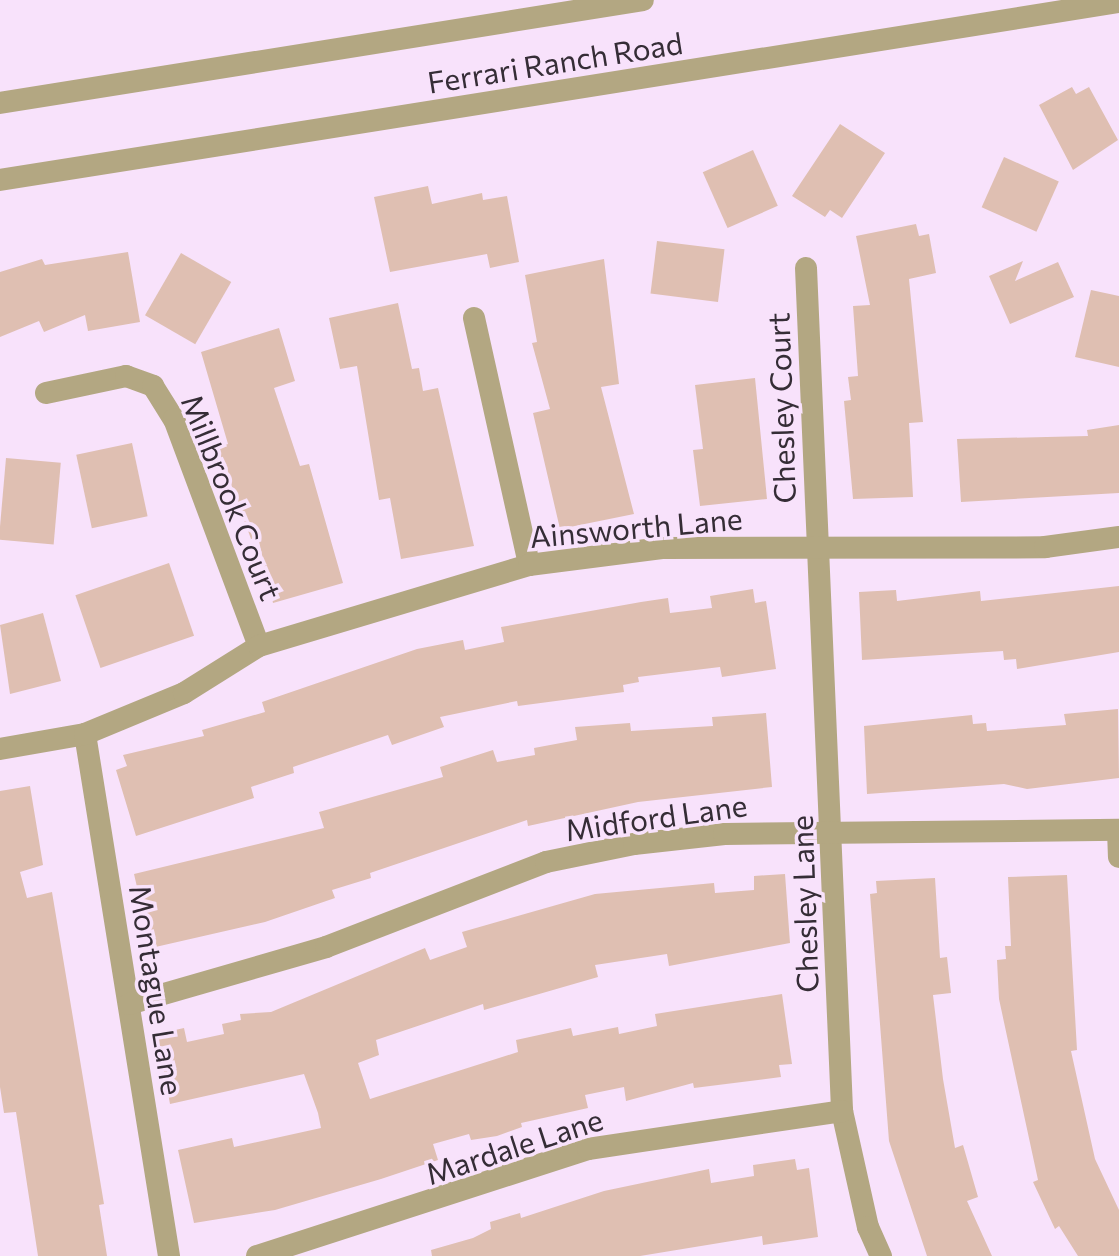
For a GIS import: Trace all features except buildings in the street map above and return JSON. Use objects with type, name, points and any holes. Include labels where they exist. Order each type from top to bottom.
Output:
[{"type":"street","name":"Ferrari Ranch Road","points":[[0,103],[643,0]]},
{"type":"street","name":"Ferrari Ranch Road","points":[[0,180],[1119,2]]},
{"type":"street","name":"Chesley Court","points":[[806,268],[817,545]]},
{"type":"street","points":[[474,318],[529,565]]},
{"type":"street","name":"Millbrook Court","points":[[46,393],[126,376],[153,386],[174,419],[259,646]]},
{"type":"street","name":"Ainsworth Lane","points":[[0,749],[85,734],[184,693],[259,646],[529,565],[662,548],[817,545],[1045,547],[1119,537]]},
{"type":"street","name":"Chesley Lane","points":[[817,545],[842,1111],[868,1227],[881,1256]]},
{"type":"street","name":"Montague Lane","points":[[85,734],[169,1256]]},
{"type":"street","points":[[1118,830],[1119,857]]},
{"type":"street","name":"Midford Lane","points":[[129,1004],[326,947],[546,862],[724,834],[1118,830]]},
{"type":"street","name":"Mardale Lane","points":[[257,1256],[588,1149],[842,1111]]}]
